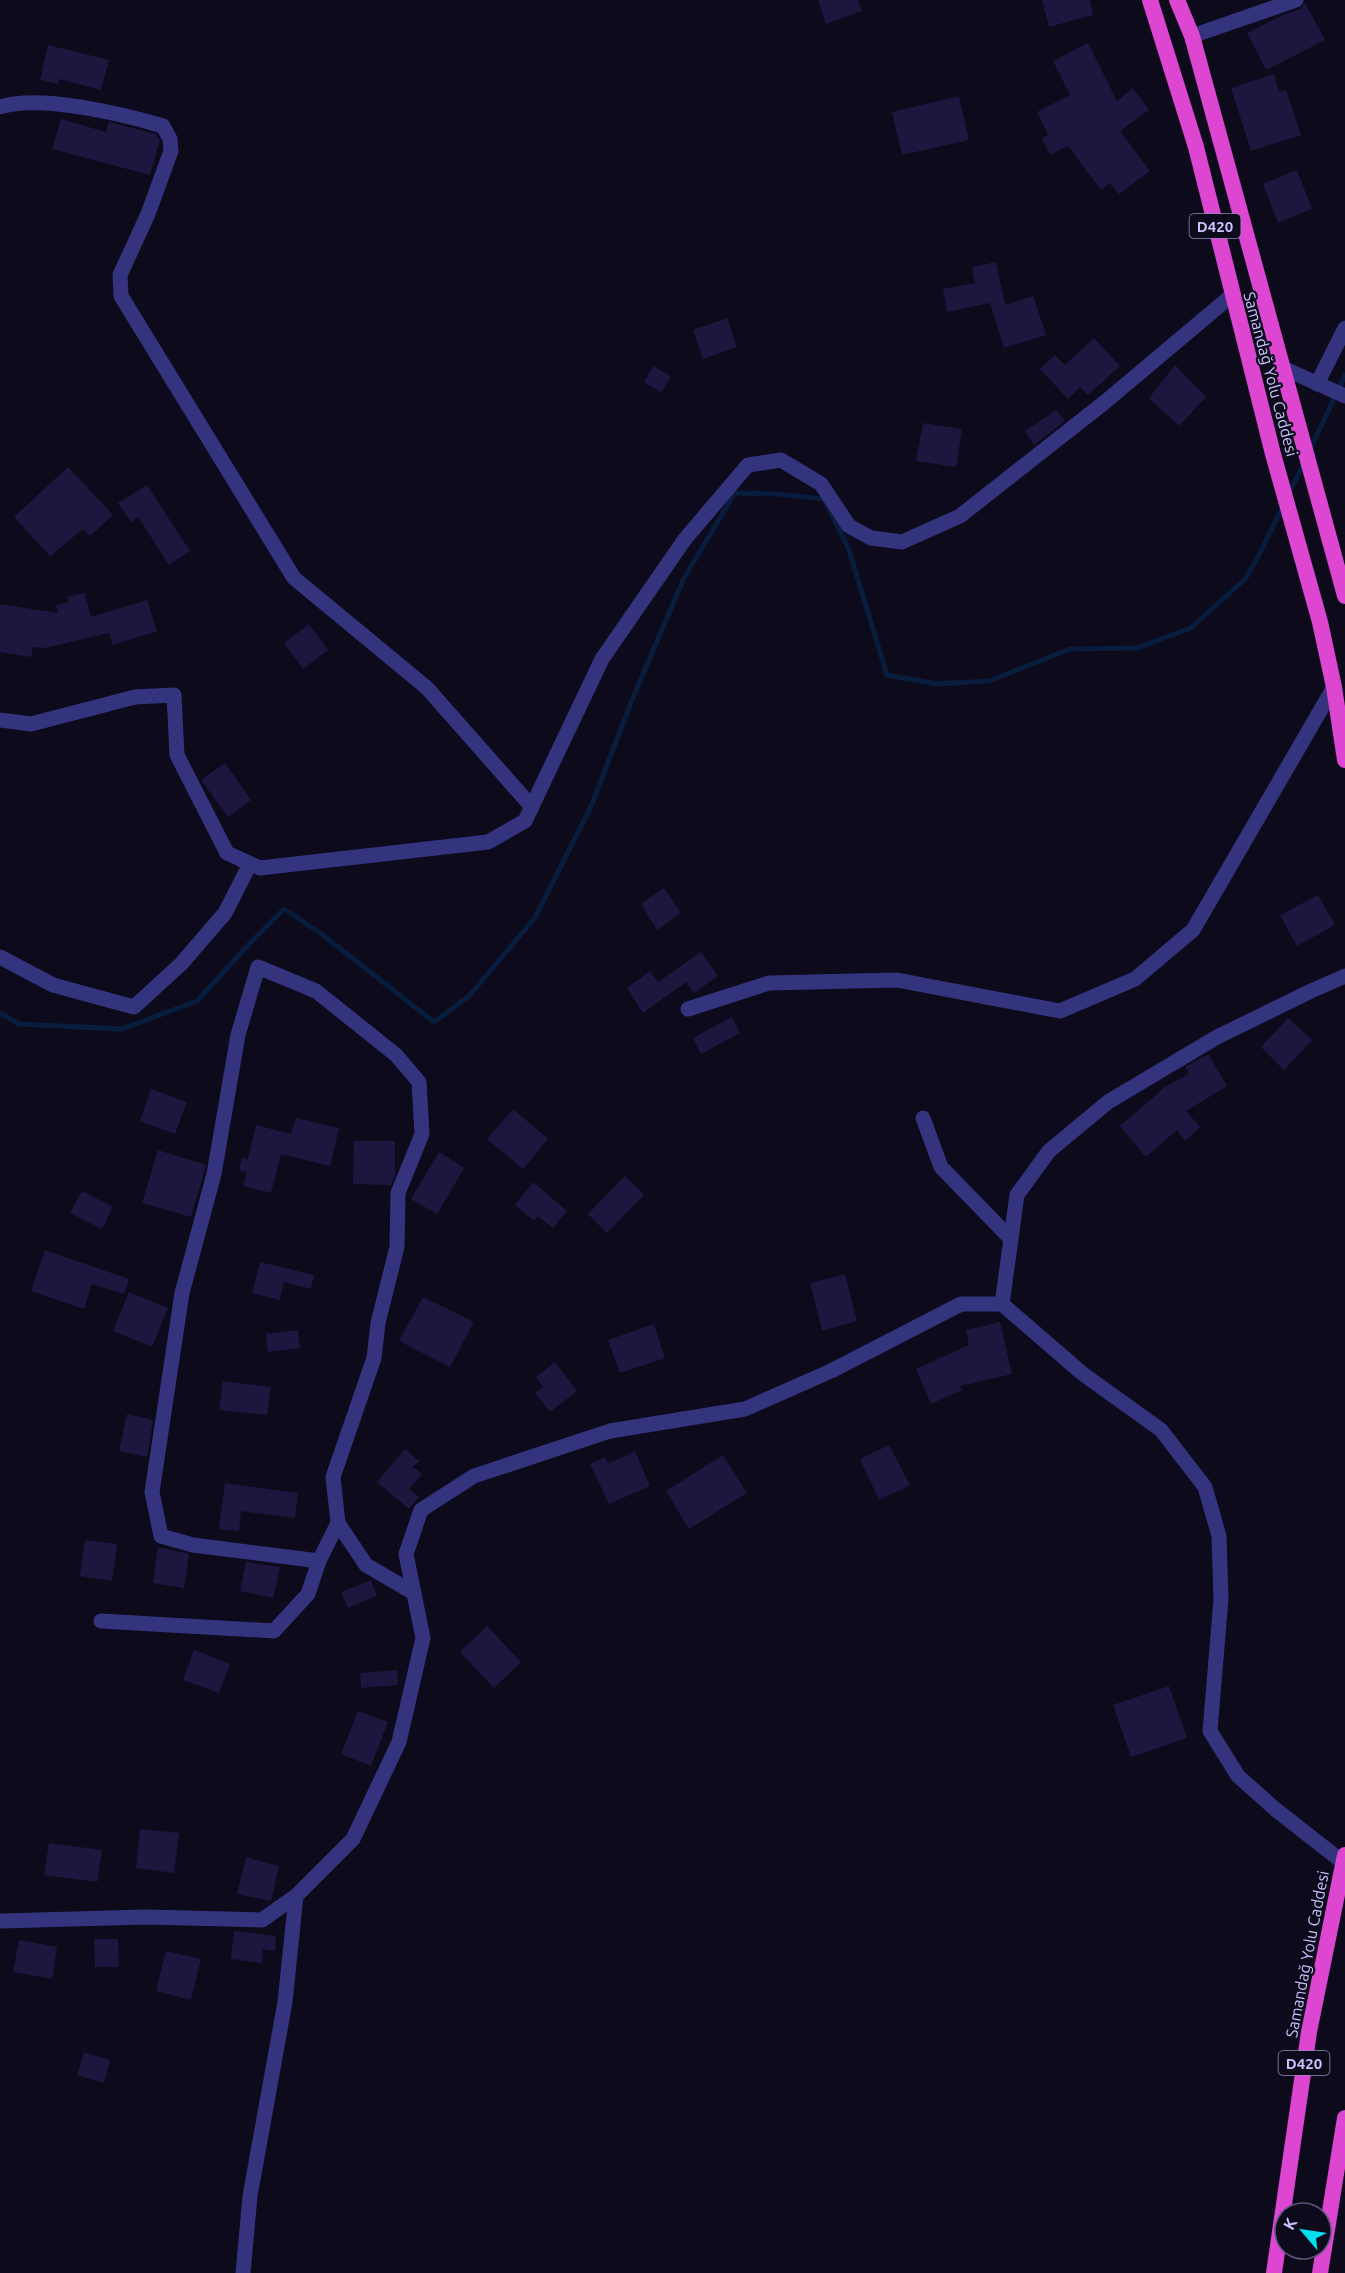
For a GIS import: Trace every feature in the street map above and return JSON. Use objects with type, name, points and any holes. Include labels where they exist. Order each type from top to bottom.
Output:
[{"type":"highway","name":"Samandağ Yolu Caddesi","points":[[1150,0],[1196,147],[1231,296],[1320,622],[1334,687],[1345,760]]},
{"type":"highway","name":"Samandağ Yolu Caddesi","points":[[1177,0],[1192,36],[1345,597]]},
{"type":"highway","name":"Samandağ Yolu Caddesi","points":[[1274,2273],[1309,2032],[1344,1859]]},
{"type":"highway","points":[[1320,2273],[1345,2118]]},
{"type":"street","points":[[1192,36],[1296,0]]},
{"type":"street","points":[[0,107],[11,103],[38,102],[131,116],[163,126],[170,139],[171,151],[148,214],[120,275],[121,296],[294,578],[427,688],[532,807]]},
{"type":"street","points":[[0,720],[31,724],[135,697],[174,695],[177,755],[227,853],[260,868],[488,842],[525,821],[602,659],[685,539],[748,465],[781,460],[821,484],[849,526],[871,538],[902,542],[960,516],[1105,402],[1231,296]]},
{"type":"street","points":[[1322,386],[1345,328]]},
{"type":"street","points":[[1283,368],[1345,396]]},
{"type":"street","points":[[688,1009],[769,983],[897,980],[1060,1011],[1135,979],[1193,930],[1334,687]]},
{"type":"street","points":[[0,957],[53,985],[134,1006],[181,964],[225,913],[250,864]]},
{"type":"street","points":[[319,1561],[192,1545],[161,1536],[152,1492],[182,1293],[214,1174],[238,1035],[258,967],[316,991],[396,1055],[419,1082],[422,1134],[398,1192],[397,1246],[378,1323],[374,1358],[333,1477],[338,1523],[366,1565],[414,1593]]},
{"type":"street","points":[[1002,1304],[1017,1195],[1049,1151],[1108,1102],[1216,1037],[1345,976]]},
{"type":"street","points":[[923,1118],[941,1167],[1011,1239]]},
{"type":"street","points":[[0,1921],[146,1917],[262,1920],[296,1896],[352,1839],[399,1742],[423,1638],[406,1554],[421,1510],[474,1476],[610,1431],[745,1410],[831,1371],[962,1304],[1002,1304],[1083,1374],[1161,1430],[1205,1486],[1219,1536],[1221,1599],[1210,1731],[1238,1776],[1275,1809],[1344,1859]]},
{"type":"street","points":[[101,1621],[274,1631],[308,1594],[319,1561],[338,1523]]},
{"type":"street","points":[[243,2273],[250,2196],[285,2002],[296,1896]]},
{"type":"building","points":[[818,0],[858,0],[862,11],[826,24]]},
{"type":"building","points":[[1042,0],[1090,0],[1093,15],[1049,27]]},
{"type":"building","points":[[1305,3],[1325,40],[1266,70],[1247,33],[1300,9]]},
{"type":"building","points":[[1088,43],[1117,101],[1133,88],[1149,110],[1120,131],[1150,171],[1119,194],[1110,183],[1101,190],[1068,146],[1050,155],[1042,139],[1048,135],[1037,112],[1070,95],[1053,61]]},
{"type":"building","points":[[48,45],[109,60],[101,90],[59,79],[58,84],[40,80]]},
{"type":"building","points":[[1274,74],[1279,92],[1286,90],[1301,135],[1251,151],[1231,88]]},
{"type":"building","points":[[959,96],[969,140],[902,155],[892,112]]},
{"type":"building","points":[[61,119],[106,132],[109,122],[156,134],[160,140],[150,175],[52,149]]},
{"type":"building","points":[[1297,170],[1312,209],[1278,223],[1263,184]]},
{"type":"building","points":[[996,262],[1005,305],[1033,296],[1046,335],[1004,348],[990,303],[947,312],[943,289],[975,283],[972,267]]},
{"type":"building","points":[[727,318],[737,347],[703,359],[693,330]]},
{"type":"building","points":[[1094,338],[1120,366],[1088,395],[1080,387],[1068,399],[1040,369],[1055,355],[1065,365]]},
{"type":"building","points":[[1175,365],[1206,397],[1179,426],[1149,398]]},
{"type":"building","points":[[653,366],[671,376],[661,393],[644,382]]},
{"type":"building","points":[[1056,410],[1065,421],[1034,445],[1025,431]]},
{"type":"building","points":[[923,423],[962,429],[956,467],[916,461]]},
{"type":"building","points":[[68,467],[113,515],[90,536],[83,529],[50,556],[14,517]]},
{"type":"building","points":[[147,485],[190,551],[169,565],[138,517],[131,522],[118,503]]},
{"type":"building","points":[[85,593],[91,617],[147,600],[157,631],[113,645],[109,633],[45,648],[33,647],[31,657],[0,652],[0,604],[58,613],[56,605],[69,602],[67,597]]},
{"type":"building","points":[[309,624],[328,650],[303,669],[284,643]]},
{"type":"building","points":[[225,763],[251,800],[228,817],[201,780]]},
{"type":"building","points":[[664,888],[681,913],[657,930],[641,904]]},
{"type":"building","points":[[1318,895],[1335,925],[1297,946],[1280,915]]},
{"type":"building","points":[[701,952],[718,976],[694,993],[686,982],[643,1013],[627,988],[650,971],[658,982]]},
{"type":"building","points":[[732,1017],[740,1033],[701,1054],[693,1038]]},
{"type":"building","points":[[1288,1018],[1312,1040],[1284,1070],[1261,1047]]},
{"type":"building","points":[[1208,1054],[1227,1086],[1186,1111],[1200,1127],[1185,1141],[1177,1130],[1146,1157],[1120,1126],[1165,1087],[1189,1074],[1185,1067]]},
{"type":"building","points":[[151,1089],[187,1102],[175,1134],[140,1121]]},
{"type":"building","points":[[513,1109],[548,1139],[523,1169],[487,1139]]},
{"type":"building","points":[[296,1118],[339,1128],[330,1166],[281,1154],[271,1193],[243,1186],[247,1172],[239,1170],[242,1157],[248,1159],[256,1125],[291,1134]]},
{"type":"building","points":[[354,1141],[395,1141],[395,1176],[391,1185],[353,1184]]},
{"type":"building","points":[[158,1150],[206,1165],[191,1217],[142,1203]]},
{"type":"building","points":[[439,1152],[464,1168],[437,1214],[411,1199]]},
{"type":"building","points":[[625,1176],[644,1195],[607,1233],[588,1214]]},
{"type":"building","points":[[533,1182],[567,1211],[553,1228],[538,1216],[534,1221],[515,1205]]},
{"type":"building","points":[[82,1191],[113,1207],[102,1229],[70,1213]]},
{"type":"building","points":[[45,1250],[129,1279],[124,1294],[92,1284],[84,1309],[31,1291]]},
{"type":"building","points":[[260,1262],[314,1275],[311,1289],[284,1282],[280,1300],[252,1293]]},
{"type":"building","points":[[845,1274],[857,1321],[822,1331],[810,1283]]},
{"type":"building","points":[[129,1292],[168,1308],[152,1347],[113,1331]]},
{"type":"building","points":[[423,1297],[474,1322],[450,1367],[399,1341]]},
{"type":"building","points":[[1000,1322],[1012,1374],[960,1386],[962,1390],[931,1404],[916,1369],[969,1345],[966,1330]]},
{"type":"building","points":[[654,1324],[665,1358],[620,1373],[608,1340]]},
{"type":"building","points":[[298,1330],[300,1348],[268,1352],[266,1334]]},
{"type":"building","points":[[555,1362],[577,1391],[550,1412],[535,1393],[543,1387],[536,1377]]},
{"type":"building","points":[[223,1381],[271,1387],[267,1415],[219,1410]]},
{"type":"building","points":[[127,1414],[153,1420],[147,1457],[119,1451]]},
{"type":"building","points":[[889,1445],[910,1485],[879,1500],[860,1459]]},
{"type":"building","points":[[405,1449],[419,1461],[413,1467],[422,1474],[409,1489],[419,1497],[409,1509],[377,1482]]},
{"type":"building","points":[[635,1451],[650,1486],[609,1504],[590,1464],[605,1457],[608,1464]]},
{"type":"building","points":[[723,1455],[747,1493],[689,1529],[666,1491]]},
{"type":"building","points":[[225,1483],[298,1493],[295,1518],[241,1511],[239,1531],[219,1529]]},
{"type":"building","points":[[85,1540],[117,1544],[112,1581],[80,1576]]},
{"type":"building","points":[[158,1547],[189,1554],[184,1588],[153,1583]]},
{"type":"building","points":[[246,1562],[280,1567],[273,1598],[240,1591]]},
{"type":"building","points":[[371,1580],[377,1596],[348,1608],[341,1592]]},
{"type":"building","points":[[487,1626],[521,1662],[494,1688],[460,1652]]},
{"type":"building","points":[[194,1650],[230,1664],[219,1693],[183,1680]]},
{"type":"building","points":[[397,1670],[398,1685],[361,1688],[360,1673]]},
{"type":"building","points":[[1169,1686],[1187,1738],[1131,1757],[1113,1705]]},
{"type":"building","points":[[358,1711],[388,1722],[371,1766],[341,1754]]},
{"type":"building","points":[[140,1829],[179,1833],[174,1873],[136,1868]]},
{"type":"building","points":[[49,1843],[102,1850],[97,1882],[44,1875]]},
{"type":"building","points":[[246,1857],[279,1866],[271,1901],[237,1894]]},
{"type":"building","points":[[234,1931],[276,1936],[275,1951],[263,1949],[262,1963],[231,1959]]},
{"type":"building","points":[[94,1939],[118,1939],[119,1967],[95,1967]]},
{"type":"building","points":[[19,1940],[57,1947],[52,1979],[13,1972]]},
{"type":"building","points":[[166,1951],[201,1959],[191,2000],[156,1991]]},
{"type":"building","points":[[84,2052],[110,2060],[104,2083],[77,2075]]},
{"type":"waterway","points":[[1309,452],[1345,375]]},
{"type":"waterway","points":[[1288,495],[1304,463]]},
{"type":"waterway","points":[[0,1013],[19,1024],[122,1029],[197,1001],[284,909],[319,932],[434,1022],[469,996],[534,919],[590,809],[634,695],[684,578],[735,493],[778,494],[824,499],[848,547],[887,675],[936,684],[989,681],[1070,649],[1137,648],[1191,628],[1245,579],[1283,506]]}]
